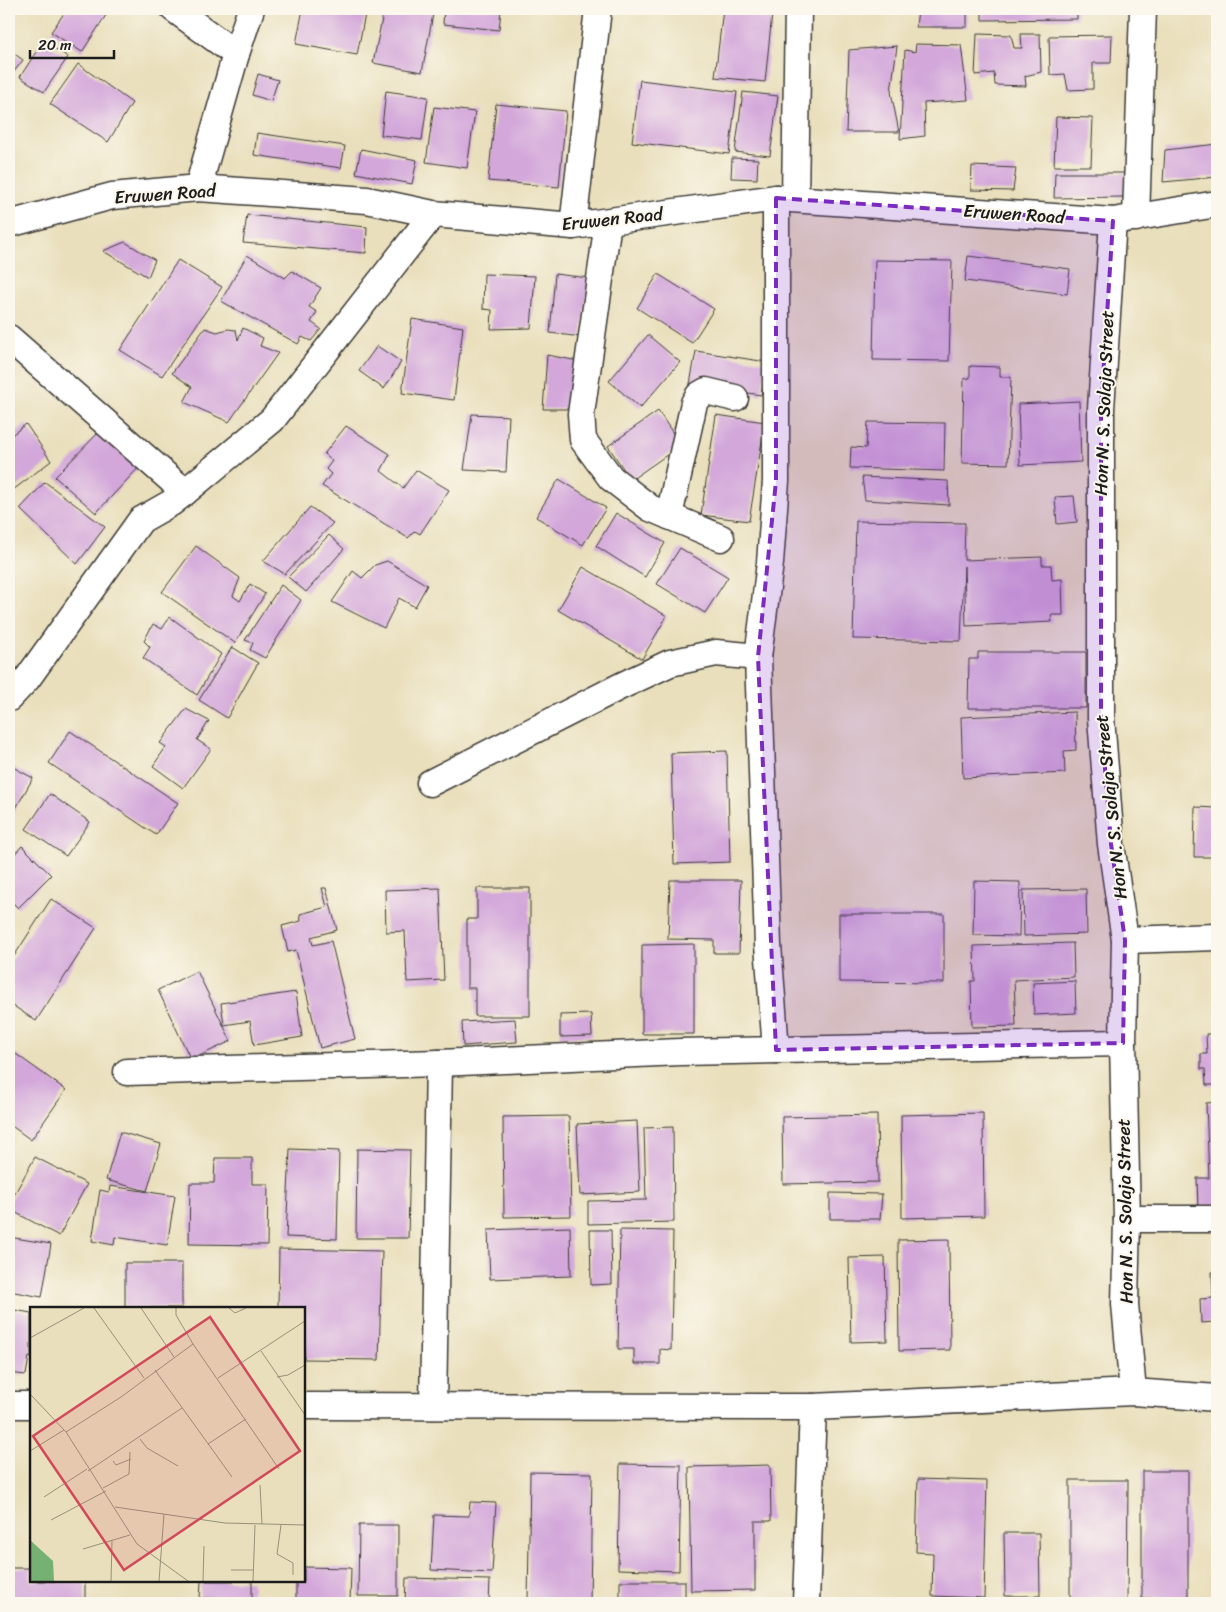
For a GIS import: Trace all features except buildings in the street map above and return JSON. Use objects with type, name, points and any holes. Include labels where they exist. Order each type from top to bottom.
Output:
[{"type":"street","points":[[174,9],[236,54]]},
{"type":"street","points":[[198,188],[236,54],[251,9]]},
{"type":"street","points":[[573,226],[598,9]]},
{"type":"street","points":[[776,1050],[768,945],[758,657],[770,563],[776,481],[785,198],[798,9]]},
{"type":"street","name":"Hon N. S. Solaja Street","points":[[1133,1392],[1126,1304],[1127,1219],[1123,1043],[1125,940],[1111,844],[1101,718],[1101,409],[1124,219],[1143,9]]},
{"type":"street","name":"Eruwen Road","points":[[9,224],[112,196],[198,188],[366,200],[433,214],[573,226],[785,198],[1124,219],[1217,204]]},
{"type":"street","points":[[9,698],[27,679],[141,520],[171,503],[272,420],[433,214]]},
{"type":"street","points":[[608,222],[581,414],[583,440],[611,478],[650,508],[721,538]]},
{"type":"street","points":[[9,338],[185,492]]},
{"type":"street","points":[[669,516],[694,402],[699,395],[706,391],[735,398]]},
{"type":"street","points":[[430,783],[670,663],[716,654],[758,657]]},
{"type":"street","points":[[1125,940],[1217,937]]},
{"type":"street","points":[[127,1072],[439,1063],[670,1052],[1123,1043]]},
{"type":"street","points":[[434,1406],[439,1063]]},
{"type":"street","points":[[1127,1219],[1217,1219]]},
{"type":"street","points":[[305,1406],[813,1407],[1133,1392],[1217,1398]]},
{"type":"street","points":[[9,1405],[30,1405]]},
{"type":"street","points":[[806,1603],[813,1407]]},
{"type":"highlighted area","points":[[776,198],[1113,221],[1101,409],[1101,718],[1111,844],[1125,940],[1123,1043],[776,1050],[758,657],[776,481]]}]
